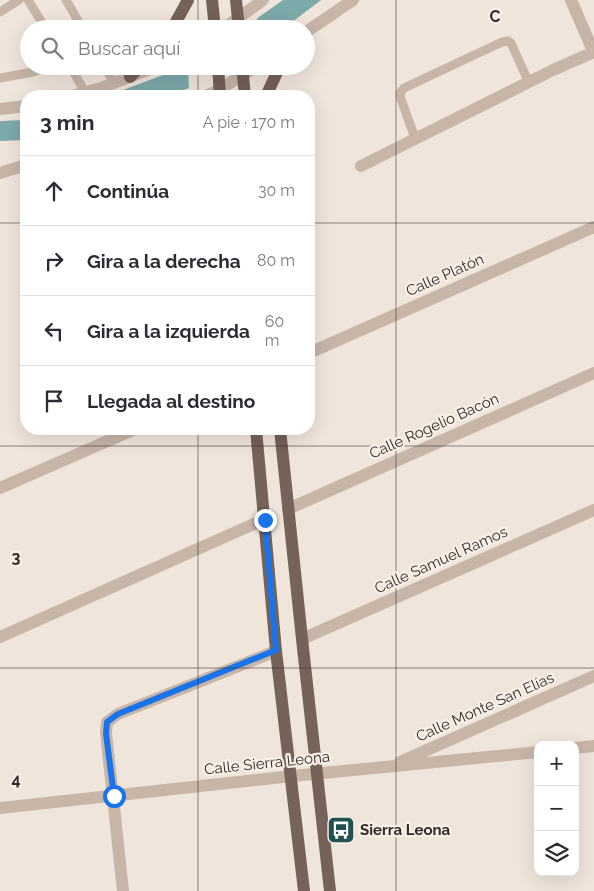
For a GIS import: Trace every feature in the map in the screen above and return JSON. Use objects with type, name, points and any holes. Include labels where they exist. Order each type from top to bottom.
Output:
[{"type":"main road","points":[[177,20],[188,0]]},
{"type":"main road","points":[[212,0],[214,20]]},
{"type":"main road","points":[[236,0],[238,20]]},
{"type":"main road","points":[[219,75],[220,90]]},
{"type":"main road","points":[[243,75],[245,90]]},
{"type":"main road","points":[[269,90],[276,75]]},
{"type":"main road","points":[[257,435],[276,650],[304,891]]},
{"type":"main road","points":[[281,435],[330,891]]},
{"type":"street","points":[[241,20],[264,0]]},
{"type":"street","points":[[315,26],[353,0]]},
{"type":"street","points":[[360,166],[529,84],[553,70],[594,52],[571,0]]},
{"type":"street","points":[[91,90],[135,75]]},
{"type":"street","points":[[220,90],[238,75]]},
{"type":"street","points":[[0,109],[20,107]]},
{"type":"street","points":[[0,173],[20,168]]},
{"type":"street","name":"Calle Platón","points":[[315,350],[594,227]]},
{"type":"street","name":"Calle Rogelio Bacón","points":[[288,509],[594,373]]},
{"type":"street","points":[[0,488],[121,435]]},
{"type":"street","name":"Calle Samuel Ramos","points":[[302,639],[594,510]]},
{"type":"street","points":[[0,637],[265,520]]},
{"type":"street","points":[[123,891],[106,734],[107,722],[118,714],[276,650]]},
{"type":"street","name":"Calle Monte San Elías","points":[[388,768],[594,676]]},
{"type":"street","points":[[579,748],[594,746]]},
{"type":"street","name":"Calle Sierra Leona","points":[[0,808],[318,773],[388,768],[534,752]]},
{"type":"lane","points":[[0,12],[18,0]]},
{"type":"lane","points":[[28,0],[40,20]]},
{"type":"lane","points":[[66,0],[78,20]]},
{"type":"lane","points":[[415,138],[401,100],[400,94],[404,88],[508,40],[512,43],[529,84]]},
{"type":"lane","points":[[0,78],[20,74]]},
{"type":"lane","points":[[75,75],[84,90]]},
{"type":"lane","points":[[109,75],[114,83]]},
{"type":"water","points":[[283,0],[321,0],[295,20],[255,20]]},
{"type":"water","points":[[163,75],[210,75],[184,90],[123,90]]},
{"type":"water","points":[[20,120],[20,140],[0,141],[0,121]]},
{"type":"pier","points":[[188,75],[214,75],[191,90],[189,90]]},
{"type":"place","name":"Sierra Leona","points":[[341,830]]},
{"type":"route","points":[[114,796],[106,734],[107,722],[118,714],[276,650],[265,520]]}]
